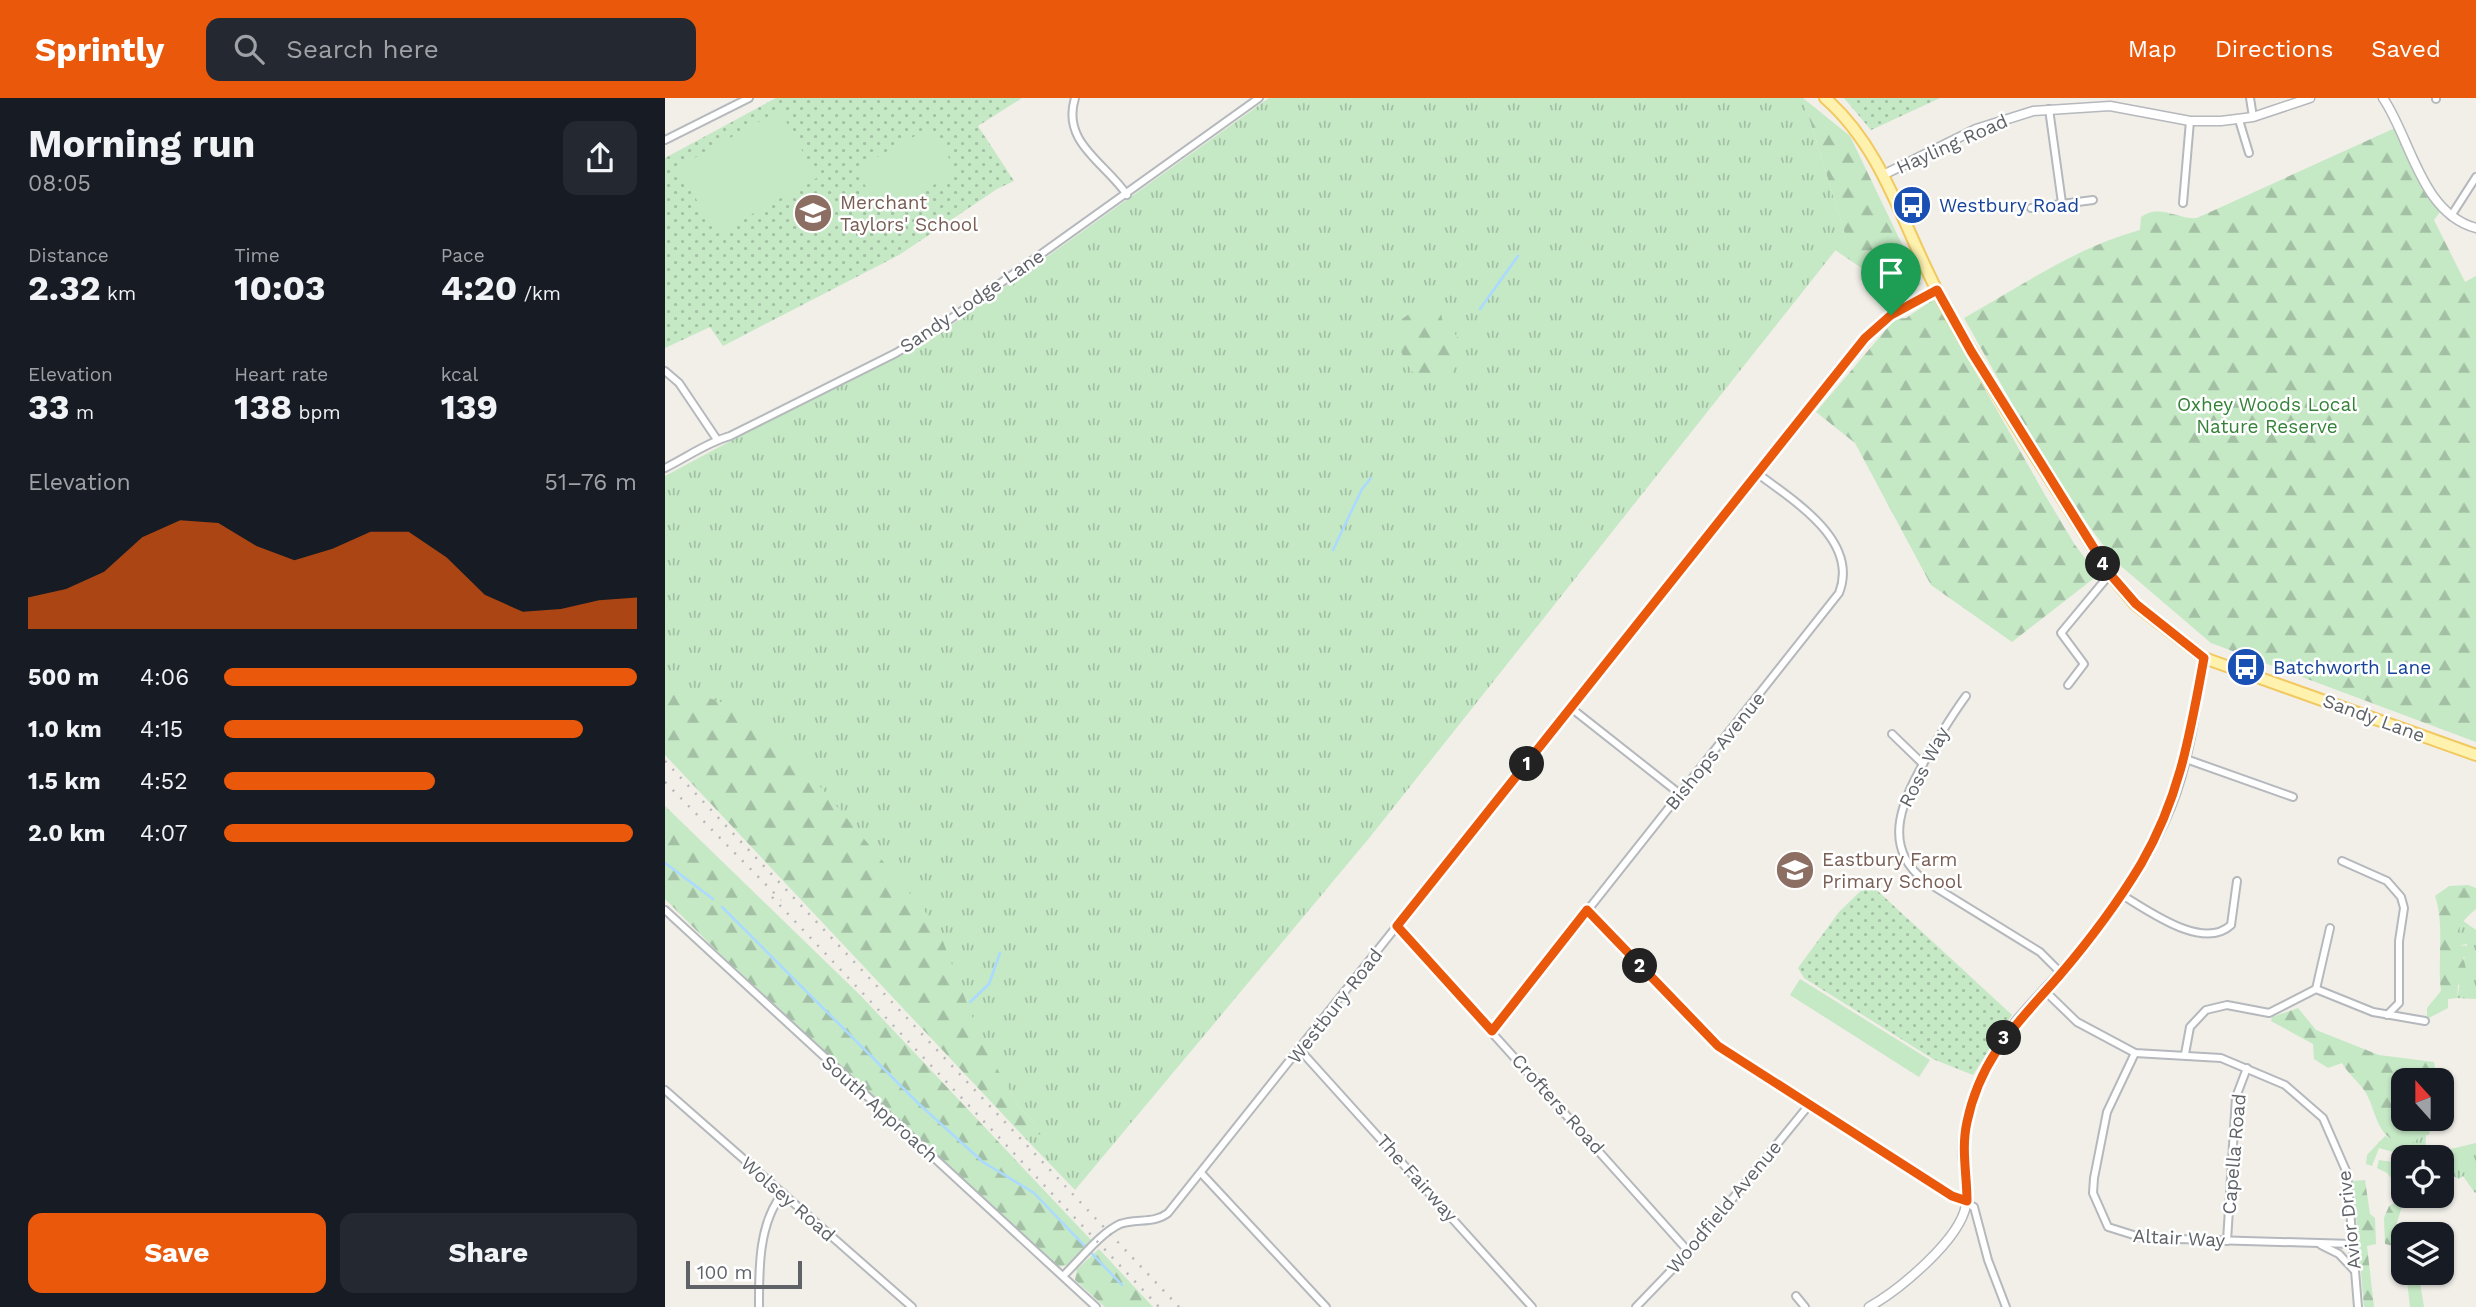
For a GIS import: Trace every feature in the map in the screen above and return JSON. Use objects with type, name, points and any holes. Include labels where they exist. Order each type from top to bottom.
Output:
[{"type":"main road","name":"Sandy Lane","points":[[1825,98],[1843,114],[1882,175],[1937,290],[1971,351],[2110,574],[2136,604],[2204,658],[2476,755]]},
{"type":"street","points":[[665,140],[749,98]]},
{"type":"street","points":[[1075,98],[1072,118],[1079,143],[1115,177],[1127,195]]},
{"type":"street","name":"Sandy Lodge Lane","points":[[665,468],[705,447],[716,438],[730,436],[919,339],[1127,195],[1259,98]]},
{"type":"street","points":[[2250,98],[2253,117]]},
{"type":"street","name":"Hayling Road","points":[[1882,175],[1976,129],[2006,118],[2049,109],[2111,102],[2190,121],[2239,120],[2309,98]]},
{"type":"street","points":[[2383,98],[2439,204],[2451,216],[2476,228]]},
{"type":"street","points":[[2049,109],[2062,203]]},
{"type":"street","points":[[2239,120],[2249,153]]},
{"type":"street","points":[[2183,203],[2190,121]]},
{"type":"street","points":[[2451,216],[2476,177]]},
{"type":"street","points":[[2031,208],[2093,200]]},
{"type":"street","name":"Westbury Road","points":[[1063,1276],[1117,1226],[1165,1216],[1879,323],[1937,290]]},
{"type":"street","points":[[665,371],[678,383],[716,438]]},
{"type":"street","name":"Bishops Avenue","points":[[1492,1031],[1835,600],[1843,580],[1838,552],[1825,529],[1757,473]]},
{"type":"street","points":[[2068,685],[2084,664],[2061,634],[2110,574]]},
{"type":"street","points":[[1870,1307],[1898,1287],[1942,1246],[1963,1217],[1967,1201],[1963,1148],[1978,1085],[2000,1042],[2061,973],[2122,895],[2169,811],[2186,758],[2204,658]]},
{"type":"street","name":"Ross Way","points":[[1966,696],[1923,764],[1900,811],[1900,845],[1913,871],[1934,888],[2040,952],[2061,973]]},
{"type":"street","points":[[1571,708],[1680,794]]},
{"type":"street","points":[[1892,734],[1923,764]]},
{"type":"street","points":[[2186,758],[2293,797]]},
{"type":"street","points":[[2342,861],[2387,881],[2401,897],[2404,908],[2399,950],[2399,1003],[2407,1018]]},
{"type":"street","points":[[2122,895],[2195,933],[2213,936],[2227,929],[2233,920],[2237,881]]},
{"type":"street","name":"South Approach","points":[[665,910],[1095,1307]]},
{"type":"street","points":[[1587,910],[1718,1046],[1952,1196],[1967,1201],[1975,1209],[1988,1260],[2006,1307]]},
{"type":"street","name":"Crofters Road","points":[[1397,926],[1689,1252]]},
{"type":"street","points":[[2316,989],[2330,928]]},
{"type":"street","points":[[2316,989],[2358,1007],[2425,1021]]},
{"type":"street","points":[[2185,1054],[2190,1027],[2206,1010],[2227,1005],[2269,1013],[2316,989]]},
{"type":"street","name":"Avior Drive","points":[[2045,991],[2084,1027],[2135,1053],[2221,1058],[2285,1085],[2323,1118],[2347,1173],[2358,1307]]},
{"type":"street","points":[[2387,1015],[2399,1003]]},
{"type":"street","name":"The Fairway","points":[[1300,1050],[1532,1307]]},
{"type":"street","name":"Altair Way","points":[[2135,1053],[2105,1121],[2093,1188],[2102,1216],[2112,1230],[2133,1237],[2353,1244]]},
{"type":"street","name":"Capella Road","points":[[2227,1241],[2236,1097],[2247,1068]]},
{"type":"street","name":"Wolsey Road","points":[[665,1090],[912,1307]]},
{"type":"street","name":"Woodfield Avenue","points":[[1636,1307],[1689,1252],[1809,1105]]},
{"type":"street","points":[[1201,1173],[1326,1307]]},
{"type":"street","points":[[759,1307],[759,1260],[769,1222],[783,1193]]},
{"type":"street","points":[[2320,1244],[2339,1254],[2355,1270]]},
{"type":"street","points":[[1796,1296],[1805,1307]]},
{"type":"green space","name":"Merchant Taylors' School","points":[[776,98],[1022,98],[978,126],[1014,181],[997,189],[899,255],[723,346],[710,327],[665,348],[665,158]]},
{"type":"green space","points":[[1269,98],[1803,98],[1846,237],[1370,837],[1075,1190],[1025,1138],[1036,1124],[961,1035],[665,733],[665,476],[775,417],[925,344]]},
{"type":"green space","points":[[1803,98],[1850,136],[1921,284],[1903,296],[1835,250],[1846,237]]},
{"type":"green space","points":[[1844,98],[1940,98],[1871,130]]},
{"type":"green space","points":[[780,110],[817,178],[716,234],[678,167]]},
{"type":"green space","points":[[931,127],[957,172],[881,214],[856,169]]},
{"type":"green space","name":"Oxhey Woods Local Nature Reserve","points":[[2395,128],[2440,212],[2434,220],[2465,282],[2476,276],[2476,742],[2211,643],[2115,561],[2033,441],[1964,318],[2094,246],[2140,230],[2141,217],[2148,213],[2162,212],[2197,218]]},
{"type":"green space","points":[[1934,299],[2045,495],[2075,545],[2098,575],[2012,642],[1931,585],[1855,443],[1816,412],[1895,319],[1906,318]]},
{"type":"green space","points":[[1423,304],[1440,309],[1443,323],[1460,339],[1460,359],[1451,374],[1421,382],[1405,360],[1400,339],[1402,319]]},
{"type":"green space","points":[[665,694],[709,698],[736,707],[759,719],[793,754],[937,926],[977,1029],[988,1045],[995,1065],[1020,1108],[1045,1133],[1025,1138],[665,755]]},
{"type":"green space","points":[[665,806],[861,996],[1092,1241],[1072,1264],[1059,1267],[772,1006],[665,899]]},
{"type":"green space","points":[[1869,883],[2012,1015],[1973,1075],[1933,1059],[1804,978],[1798,968],[1839,912]]},
{"type":"green space","points":[[2468,885],[2476,888],[2476,909],[2461,925],[2456,940],[2457,945],[2469,946],[2470,951],[2463,958],[2467,972],[2465,983],[2458,985],[2457,998],[2448,999],[2448,1008],[2427,1019],[2427,1008],[2441,991],[2440,919],[2435,896],[2449,886]]},
{"type":"green space","points":[[2462,920],[2476,930],[2476,999],[2457,998],[2467,944],[2457,946],[2455,937]]},
{"type":"green space","points":[[1800,979],[1930,1060],[1919,1077],[1790,995]]},
{"type":"green space","points":[[2298,1008],[2316,1030],[2379,1055],[2434,1062],[2435,1068],[2391,1068],[2391,1131],[2421,1131],[2418,1139],[2412,1143],[2402,1138],[2393,1140],[2383,1132],[2366,1093],[2342,1063],[2328,1068],[2314,1059],[2313,1044],[2271,1021],[2272,1017]]},
{"type":"green space","points":[[2414,1131],[2429,1131],[2429,1135],[2426,1135],[2426,1145],[2391,1145],[2391,1151],[2379,1148],[2372,1166],[2366,1164],[2367,1155],[2385,1136],[2393,1140]]},
{"type":"green space","points":[[2476,1143],[2475,1193],[2463,1176],[2459,1179],[2454,1176],[2454,1148]]},
{"type":"green space","points":[[2379,1160],[2391,1162],[2391,1178],[2377,1168]]},
{"type":"green space","points":[[2365,1180],[2370,1214],[2375,1218],[2376,1244],[2367,1246],[2374,1307],[2364,1307],[2353,1181]]},
{"type":"green space","points":[[2389,1206],[2401,1208],[2397,1222],[2391,1222],[2391,1245],[2385,1244],[2384,1218]]},
{"type":"green space","points":[[1099,1249],[1153,1307],[1105,1307],[1075,1280],[1077,1269]]},
{"type":"green space","points":[[2407,1285],[2420,1285],[2424,1307],[2410,1307]]},
{"type":"waterway","points":[[1480,309],[1518,256]]},
{"type":"waterway","points":[[1333,550],[1362,489],[1371,478]]},
{"type":"waterway","points":[[665,863],[713,899]]},
{"type":"waterway","points":[[722,907],[919,1104],[983,1162],[1034,1193],[1122,1285]]},
{"type":"waterway","points":[[970,1002],[989,984],[1000,953]]},
{"type":"railway","points":[[665,761],[1179,1307]]},
{"type":"railway","points":[[665,782],[781,900]]},
{"type":"railway","points":[[772,897],[1159,1307]]},
{"type":"place","name":"Westbury Road","points":[[1912,205]]},
{"type":"place","name":"Merchant Taylors' School","points":[[813,213]]},
{"type":"place","name":"Batchworth Lane","points":[[2246,667]]},
{"type":"place","name":"Eastbury Farm Primary School","points":[[1795,870]]},
{"type":"route","points":[[1937,290],[1971,351],[2110,574],[2136,604],[2204,658],[2186,758],[2176,793],[2157,836],[2122,895],[2097,930],[2005,1036],[1978,1085],[1964,1137],[1967,1201],[1952,1196],[1718,1046],[1587,910],[1492,1031],[1397,926],[1865,338],[1891,315],[1937,290]]}]
